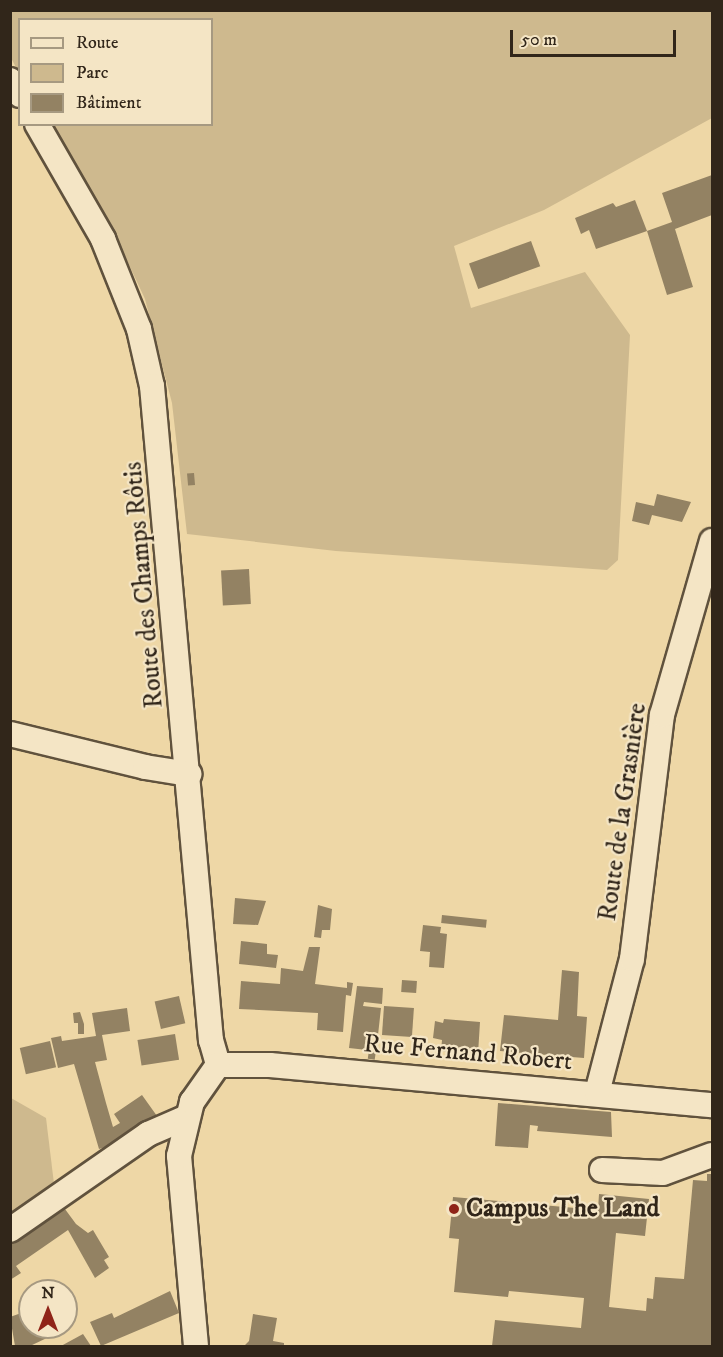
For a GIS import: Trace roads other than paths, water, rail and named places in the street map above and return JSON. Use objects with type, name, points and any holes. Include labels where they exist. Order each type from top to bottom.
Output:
[{"type":"street","name":"Route des Champs Rôtis","points":[[38,126],[104,239],[147,357],[160,441],[211,1040],[218,1065]]},
{"type":"street","name":"Route de la Grasnière","points":[[597,1093],[632,958],[662,715],[712,541]]},
{"type":"street","points":[[10,734],[145,767],[189,774]]},
{"type":"street","points":[[196,1347],[180,1201],[179,1156],[185,1118],[201,1085],[218,1065]]},
{"type":"street","name":"Rue Fernand Robert","points":[[218,1065],[280,1066],[597,1093],[712,1106]]},
{"type":"street","points":[[10,1230],[148,1134],[185,1118]]},
{"type":"street","points":[[602,1170],[663,1173],[712,1155]]},
{"type":"place","name":"Campus The Land","points":[[454,1209]]}]
